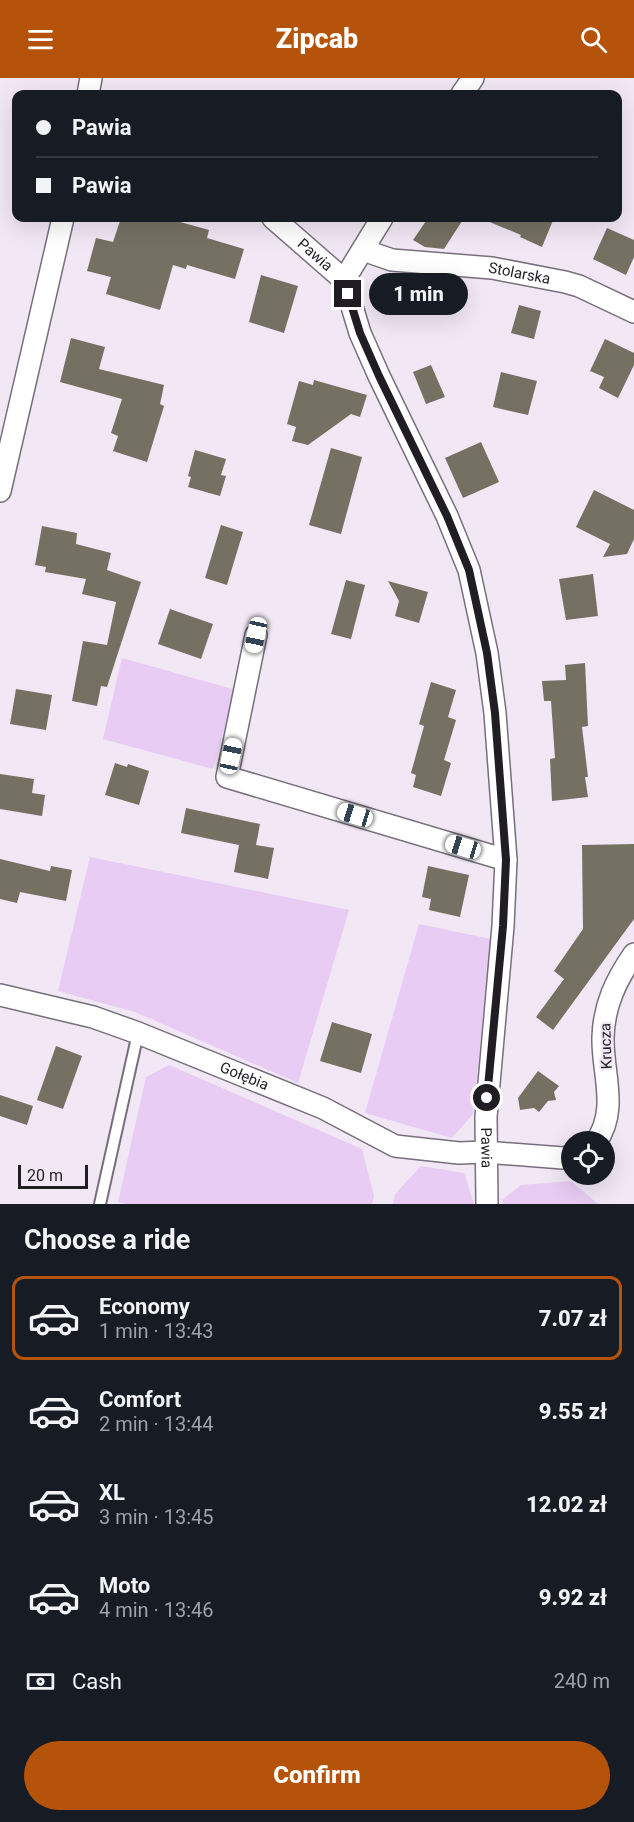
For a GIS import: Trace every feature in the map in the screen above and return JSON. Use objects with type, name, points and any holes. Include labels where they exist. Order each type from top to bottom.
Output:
[{"type":"street","points":[[0,491],[62,222]]},
{"type":"street","name":"Pawia","points":[[278,222],[344,280],[365,344],[447,516],[469,570],[487,653],[495,713],[506,860],[503,926],[486,1106],[487,1204]]},
{"type":"street","points":[[344,280],[380,222]]},
{"type":"street","name":"Stolarska","points":[[363,250],[392,260],[492,268],[534,278],[565,282],[579,286],[634,312]]},
{"type":"street","points":[[256,635],[227,777],[506,860]]},
{"type":"street","name":"Krucza","points":[[602,1131],[608,1110],[608,1080],[603,1038],[606,1007],[615,984],[634,954]]},
{"type":"street","name":"Gołębia","points":[[0,995],[93,1017],[138,1034],[323,1108],[395,1146],[459,1154],[485,1152]]},
{"type":"street","points":[[485,1152],[561,1158]]},
{"type":"lane","points":[[100,1204],[138,1034]]},
{"type":"shaded area","points":[[122,658],[236,690],[213,769],[103,739]]},
{"type":"shaded area","points":[[90,857],[349,910],[298,1083],[135,1012],[58,991]]},
{"type":"shaded area","points":[[419,924],[491,939],[473,1114],[452,1138],[365,1113]]},
{"type":"shaded area","points":[[169,1065],[362,1149],[374,1196],[372,1204],[126,1204],[118,1202],[146,1077]]},
{"type":"shaded area","points":[[421,1166],[464,1173],[474,1204],[393,1204],[395,1194]]},
{"type":"shaded area","points":[[561,1182],[561,1185],[576,1185],[598,1204],[503,1204],[502,1200],[521,1185]]},
{"type":"building","points":[[120,222],[180,222],[209,230],[207,238],[244,249],[235,279],[187,265],[186,269],[173,265],[160,310],[106,294],[111,277],[87,271],[96,238],[113,242]]},
{"type":"building","points":[[425,222],[461,222],[444,249],[425,247],[413,240]]},
{"type":"building","points":[[490,222],[552,222],[542,247],[520,237],[521,235]]},
{"type":"building","points":[[607,228],[634,240],[634,257],[626,275],[593,259]]},
{"type":"building","points":[[261,275],[298,286],[284,333],[249,322]]},
{"type":"building","points":[[519,305],[541,311],[534,339],[511,333]]},
{"type":"building","points":[[71,338],[105,347],[99,369],[164,385],[160,404],[164,406],[147,462],[113,451],[118,436],[111,433],[122,399],[60,382]]},
{"type":"building","points":[[605,339],[634,353],[634,365],[618,398],[599,388],[604,377],[590,371]]},
{"type":"building","points":[[431,365],[445,397],[426,404],[413,372]]},
{"type":"building","points":[[501,372],[537,381],[528,415],[493,407]]},
{"type":"building","points":[[314,380],[367,395],[360,417],[351,414],[308,445],[292,441],[296,427],[287,424],[299,381],[313,385]]},
{"type":"building","points":[[481,442],[499,482],[463,498],[445,458]]},
{"type":"building","points":[[331,448],[362,457],[341,534],[309,525]]},
{"type":"building","points":[[195,450],[226,459],[221,475],[226,476],[220,496],[188,487],[191,477],[188,476]]},
{"type":"building","points":[[594,490],[634,510],[634,539],[627,554],[603,557],[610,544],[576,527]]},
{"type":"building","points":[[221,525],[243,532],[227,585],[205,578]]},
{"type":"building","points":[[42,526],[77,533],[76,544],[111,553],[107,570],[141,582],[107,687],[101,686],[97,706],[72,701],[83,641],[107,645],[116,602],[82,594],[86,579],[45,572],[46,567],[35,565]]},
{"type":"building","points":[[593,574],[598,616],[566,620],[559,579]]},
{"type":"building","points":[[346,580],[365,585],[351,639],[331,634]]},
{"type":"building","points":[[388,581],[428,592],[419,623],[395,616],[399,601]]},
{"type":"building","points":[[170,609],[213,624],[201,659],[158,644]]},
{"type":"building","points":[[585,663],[588,726],[582,727],[588,797],[552,801],[550,759],[555,758],[551,701],[544,701],[542,681],[566,680],[565,665]]},
{"type":"building","points":[[431,682],[456,690],[448,717],[456,720],[444,760],[451,763],[441,796],[413,787],[416,775],[411,773],[424,726],[419,724]]},
{"type":"building","points":[[16,689],[52,695],[46,730],[10,724]]},
{"type":"building","points":[[115,763],[127,767],[128,764],[149,771],[139,805],[105,795]]},
{"type":"building","points":[[0,774],[34,779],[32,793],[45,795],[42,816],[0,809]]},
{"type":"building","points":[[186,808],[260,824],[256,845],[274,848],[268,879],[234,872],[239,845],[181,833]]},
{"type":"building","points":[[634,844],[634,919],[553,1030],[536,1017],[564,979],[554,971],[583,929],[582,845]]},
{"type":"building","points":[[0,859],[50,871],[51,866],[72,870],[66,901],[20,892],[17,903],[0,899]]},
{"type":"building","points":[[428,866],[469,875],[460,917],[429,910],[431,899],[422,897]]},
{"type":"building","points":[[332,1022],[372,1034],[361,1073],[320,1061]]},
{"type":"building","points":[[56,1046],[82,1056],[63,1109],[37,1100]]},
{"type":"building","points":[[538,1071],[559,1086],[554,1092],[556,1100],[548,1101],[539,1112],[534,1108],[520,1110],[518,1098]]},
{"type":"building","points":[[0,1095],[33,1106],[27,1125],[0,1116]]},
{"type":"route","points":[[348,294],[360,333],[447,516],[469,570],[487,653],[495,713],[506,860],[503,926],[487,1098]]}]
